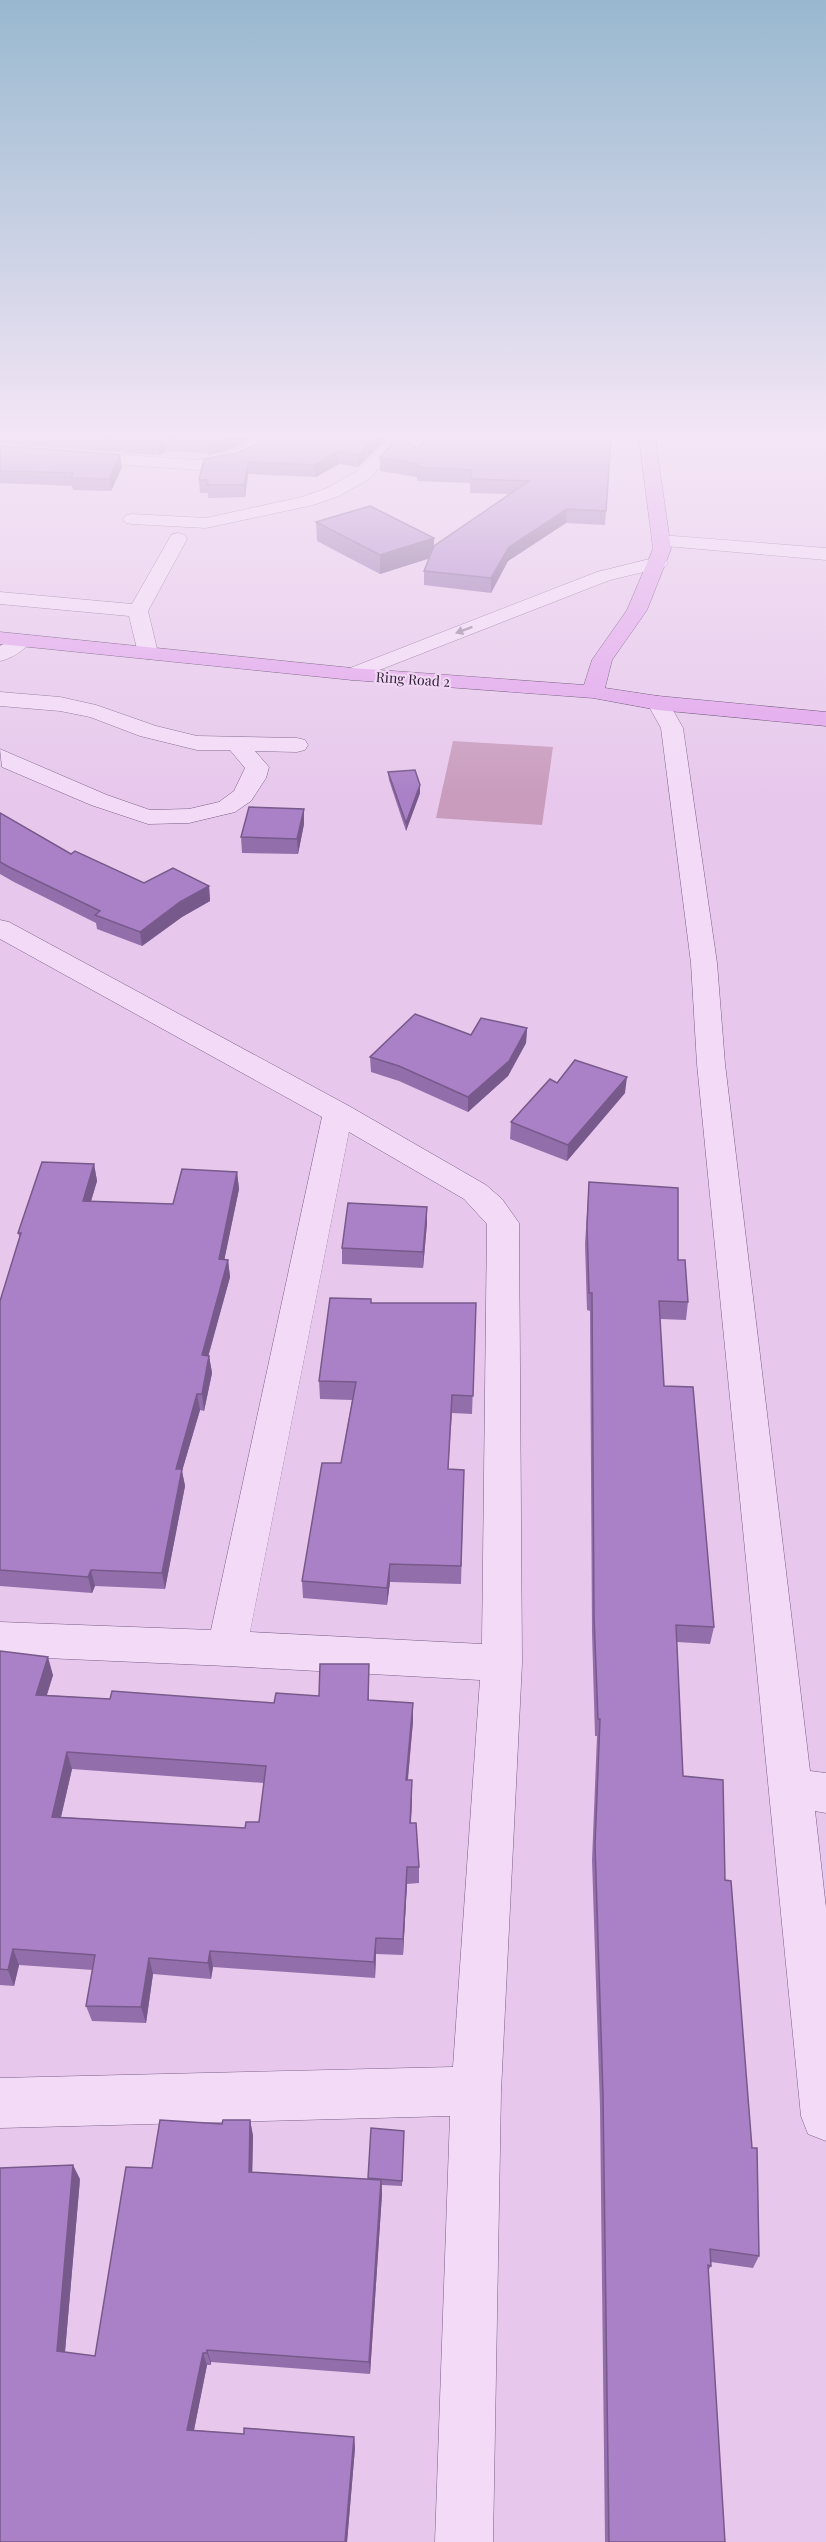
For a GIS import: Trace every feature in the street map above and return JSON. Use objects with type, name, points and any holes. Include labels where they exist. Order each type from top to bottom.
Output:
[{"type":"main road","points":[[594,692],[602,660],[637,610],[660,556]]},
{"type":"main road","name":"Ring Road 2","points":[[0,638],[352,674],[594,692],[658,703],[826,719]]},
{"type":"street","points":[[148,653],[138,611],[169,556]]},
{"type":"street","points":[[352,674],[604,576],[658,563]]},
{"type":"street","points":[[0,598],[138,611]]},
{"type":"street","points":[[0,655],[21,641]]},
{"type":"street","points":[[0,699],[60,704],[96,712],[148,731],[197,743],[297,745]]},
{"type":"street","points":[[658,703],[672,728],[704,963],[711,1064],[808,1791],[826,2116]]},
{"type":"street","points":[[0,756],[89,796],[148,817],[189,816],[227,807],[243,796],[254,778],[257,767],[237,745]]},
{"type":"street","points":[[0,928],[338,1113],[475,1192],[491,1207],[503,1223],[501,1663],[476,2091],[464,2542]]},
{"type":"street","points":[[227,1647],[338,1113]]},
{"type":"street","points":[[0,1639],[227,1647],[501,1663]]},
{"type":"street","points":[[0,2103],[476,2091]]},
{"type":"shaded area","points":[[453,741],[553,747],[542,825],[436,818]]},
{"type":"building","points":[[430,556],[504,556],[491,578],[424,571]]},
{"type":"building","points":[[415,770],[420,785],[406,823],[388,772]]},
{"type":"building","points":[[249,807],[304,809],[297,839],[241,837]]},
{"type":"building","points":[[0,813],[71,854],[75,851],[144,883],[173,868],[209,886],[180,902],[140,932],[95,915],[100,911],[0,862]]},
{"type":"building","points":[[415,1014],[471,1035],[481,1018],[527,1028],[509,1061],[468,1097],[399,1066],[370,1057]]},
{"type":"building","points":[[575,1060],[627,1077],[568,1145],[511,1122],[550,1079],[557,1083]]},
{"type":"building","points":[[42,1162],[94,1164],[83,1201],[173,1204],[182,1169],[237,1172],[219,1259],[228,1260],[202,1355],[209,1356],[202,1394],[197,1394],[176,1469],[182,1469],[162,1573],[91,1570],[88,1577],[0,1570],[0,1301],[21,1233],[18,1233]]},
{"type":"building","points":[[589,1182],[678,1188],[678,1260],[685,1260],[688,1302],[659,1301],[664,1386],[693,1387],[714,1627],[676,1625],[683,1776],[723,1780],[725,1880],[731,1881],[752,2148],[757,2148],[759,2256],[710,2249],[711,2266],[708,2265],[725,2542],[609,2542],[603,2094],[595,1845],[600,1719],[598,1719],[594,1616],[592,1293],[589,1293],[587,1226]]},
{"type":"building","points":[[348,1203],[427,1207],[423,1252],[342,1248]]},
{"type":"building","points":[[330,1298],[371,1299],[371,1303],[476,1303],[473,1396],[452,1395],[448,1469],[464,1470],[461,1566],[390,1564],[387,1588],[302,1581],[322,1463],[341,1463],[356,1382],[319,1381]]},
{"type":"building","points":[[0,1651],[48,1657],[36,1695],[110,1699],[112,1691],[274,1703],[276,1693],[319,1696],[320,1664],[369,1664],[368,1700],[413,1703],[406,1780],[412,1780],[410,1823],[416,1823],[419,1867],[407,1867],[403,1939],[376,1938],[374,1962],[210,1951],[208,1963],[149,1958],[141,2007],[86,2006],[95,1955],[13,1949],[8,1970],[0,1969]],"holes":[[[67,1752],[266,1766],[259,1822],[246,1822],[245,1828],[52,1817]]]},
{"type":"building","points":[[160,2120],[222,2124],[223,2120],[250,2120],[249,2172],[381,2180],[369,2362],[207,2350],[207,2353],[203,2353],[187,2430],[244,2434],[244,2428],[354,2437],[345,2542],[0,2542],[0,2168],[73,2165],[57,2351],[95,2356],[126,2167],[152,2168]]},
{"type":"building","points":[[371,2128],[404,2131],[402,2181],[368,2178]]}]
